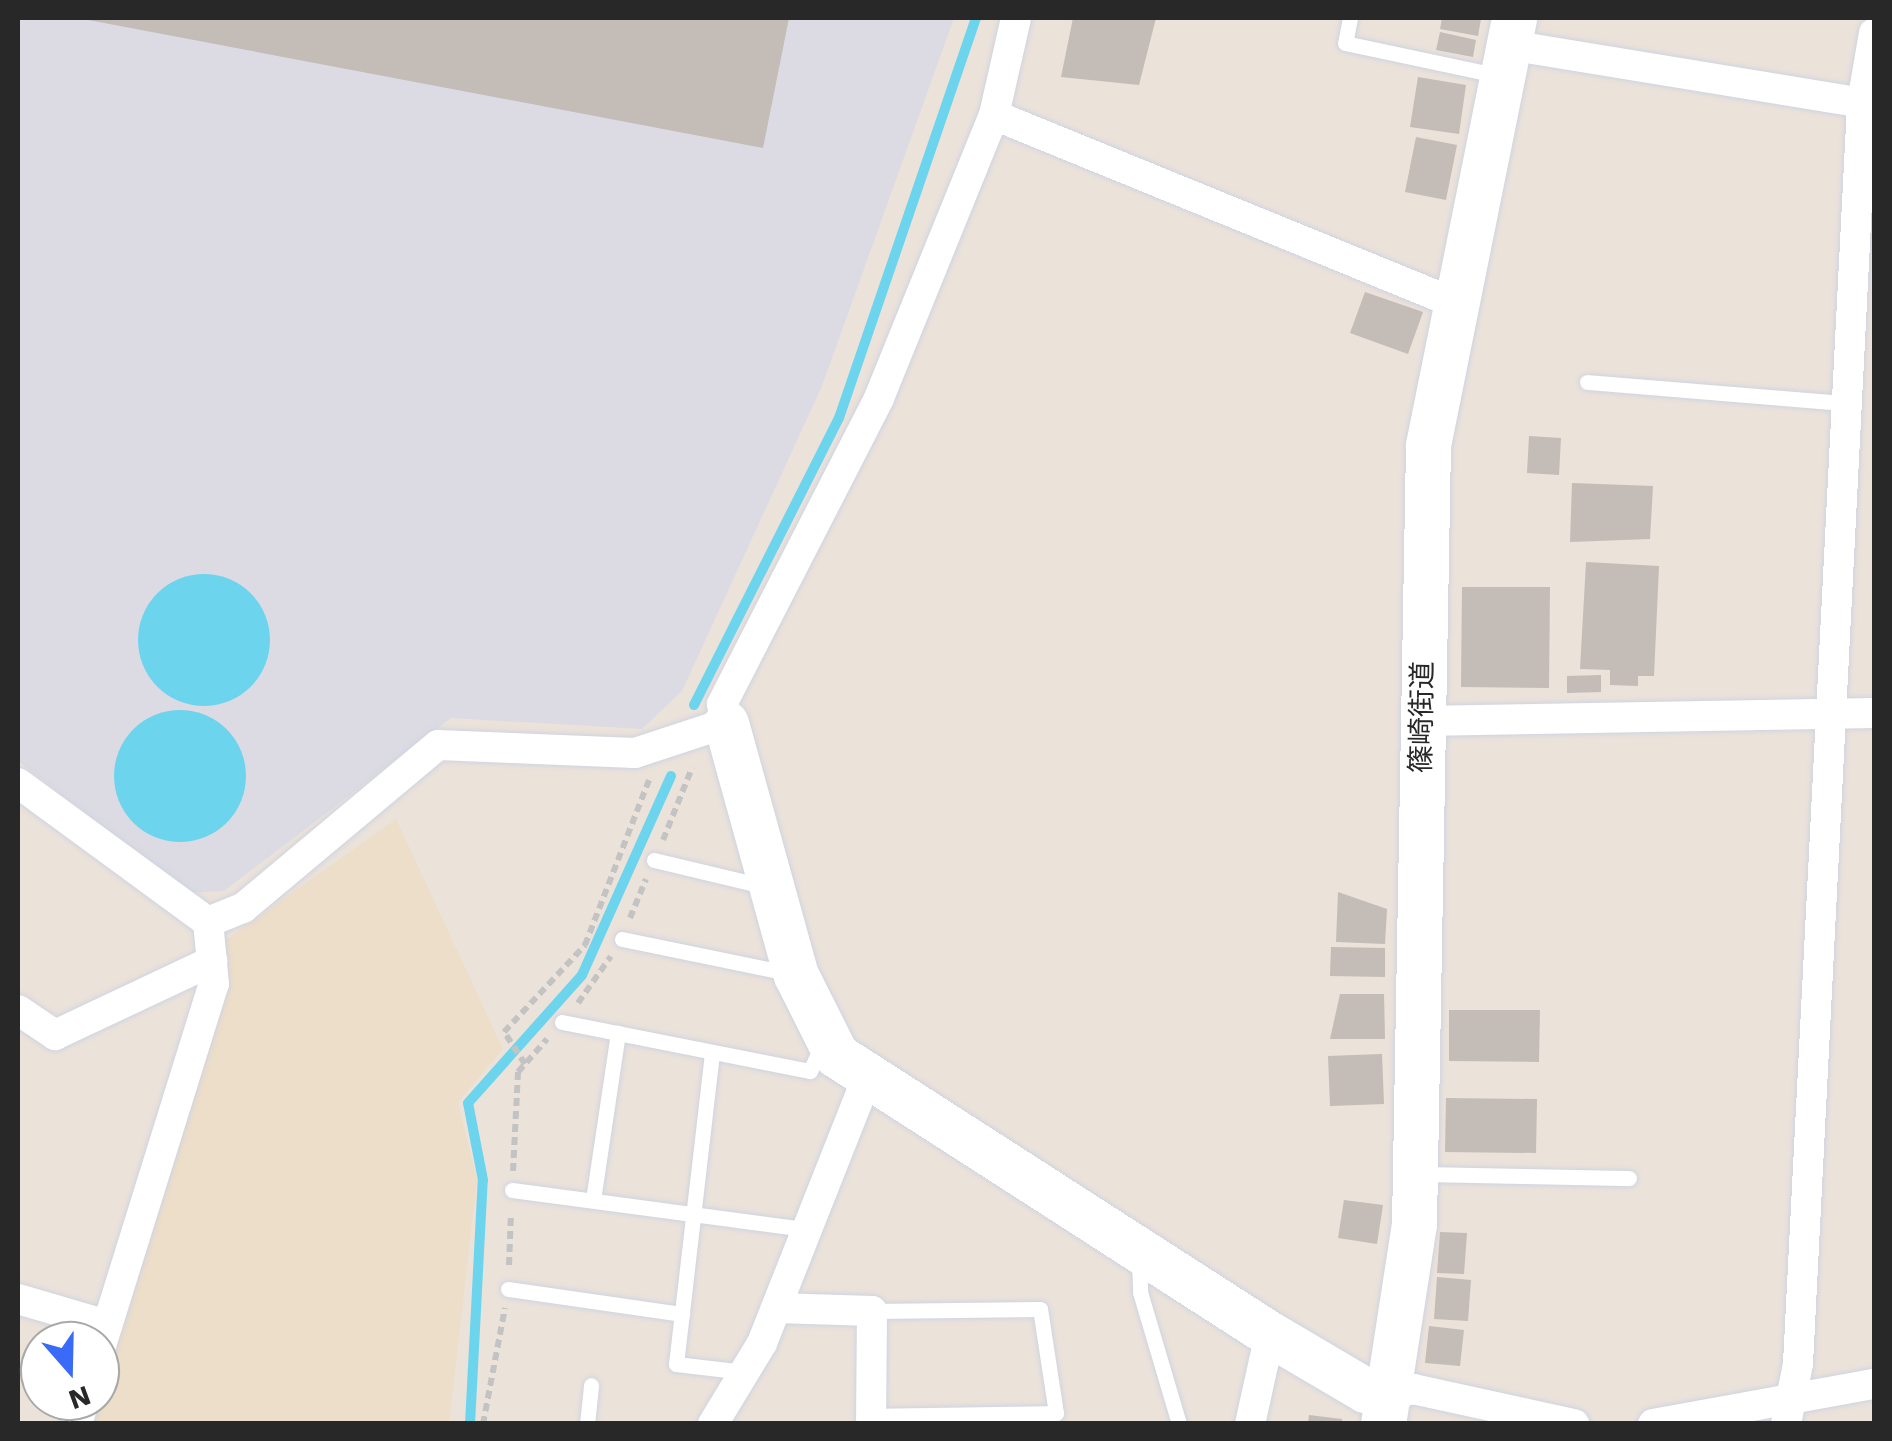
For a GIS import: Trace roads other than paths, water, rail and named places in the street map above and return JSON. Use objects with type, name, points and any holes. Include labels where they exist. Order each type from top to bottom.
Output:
[{"type":"street","points":[[1016,18],[994,115],[879,398],[722,704],[796,975],[825,1040],[866,1080],[1139,1246],[1270,1334],[1365,1390],[1386,1409],[1413,1389],[1574,1424]]},
{"type":"street","points":[[1789,1411],[1845,403],[1874,33]]},
{"type":"street","points":[[1508,46],[1868,104]]},
{"type":"street","name":"篠崎街道","points":[[1386,1409],[1414,1174],[1428,445],[1508,46]]},
{"type":"street","points":[[994,115],[1455,303]]},
{"type":"street","points":[[1422,721],[1874,712]]},
{"type":"street","points":[[208,922],[244,908],[438,745],[635,753],[726,723]]},
{"type":"street","points":[[18,783],[208,922],[214,984],[109,1321]]},
{"type":"street","points":[[18,1010],[55,1034],[212,961]]},
{"type":"street","points":[[712,1424],[746,1372],[776,1308],[866,1080]]},
{"type":"street","points":[[18,1300],[67,1321]]},
{"type":"street","points":[[776,1308],[872,1311],[871,1420]]},
{"type":"street","points":[[1250,1424],[1270,1334]]},
{"type":"street","points":[[1652,1424],[1789,1411],[1874,1384]]},
{"type":"lane","points":[[1350,18],[1346,43],[1508,46]]},
{"type":"lane","points":[[1587,382],[1845,403]]},
{"type":"lane","points":[[654,860],[772,888]]},
{"type":"lane","points":[[622,939],[796,975]]},
{"type":"lane","points":[[562,1022],[810,1071],[825,1040]]},
{"type":"lane","points":[[594,1200],[618,1033]]},
{"type":"lane","points":[[712,1053],[676,1364],[746,1372]]},
{"type":"lane","points":[[1414,1174],[1629,1178]]},
{"type":"lane","points":[[512,1190],[804,1229]]},
{"type":"lane","points":[[1139,1246],[1140,1292],[1179,1424]]},
{"type":"lane","points":[[508,1289],[682,1314]]},
{"type":"lane","points":[[871,1420],[1056,1413],[1040,1309],[872,1311]]},
{"type":"lane","points":[[587,1424],[590,1385]]},
{"type":"water","points":[[204,574],[229,579],[251,593],[265,615],[270,640],[265,665],[251,687],[229,701],[204,706],[179,701],[157,687],[143,665],[138,640],[143,615],[157,593],[179,579]]},
{"type":"water","points":[[180,710],[205,715],[227,729],[241,751],[246,776],[241,801],[227,823],[205,837],[180,842],[155,837],[133,823],[119,801],[114,776],[119,751],[133,729],[155,715]]},
{"type":"waterway","points":[[694,705],[839,418],[976,18]]},
{"type":"waterway","points":[[470,1424],[483,1180],[468,1103],[582,975],[671,776]]}]
